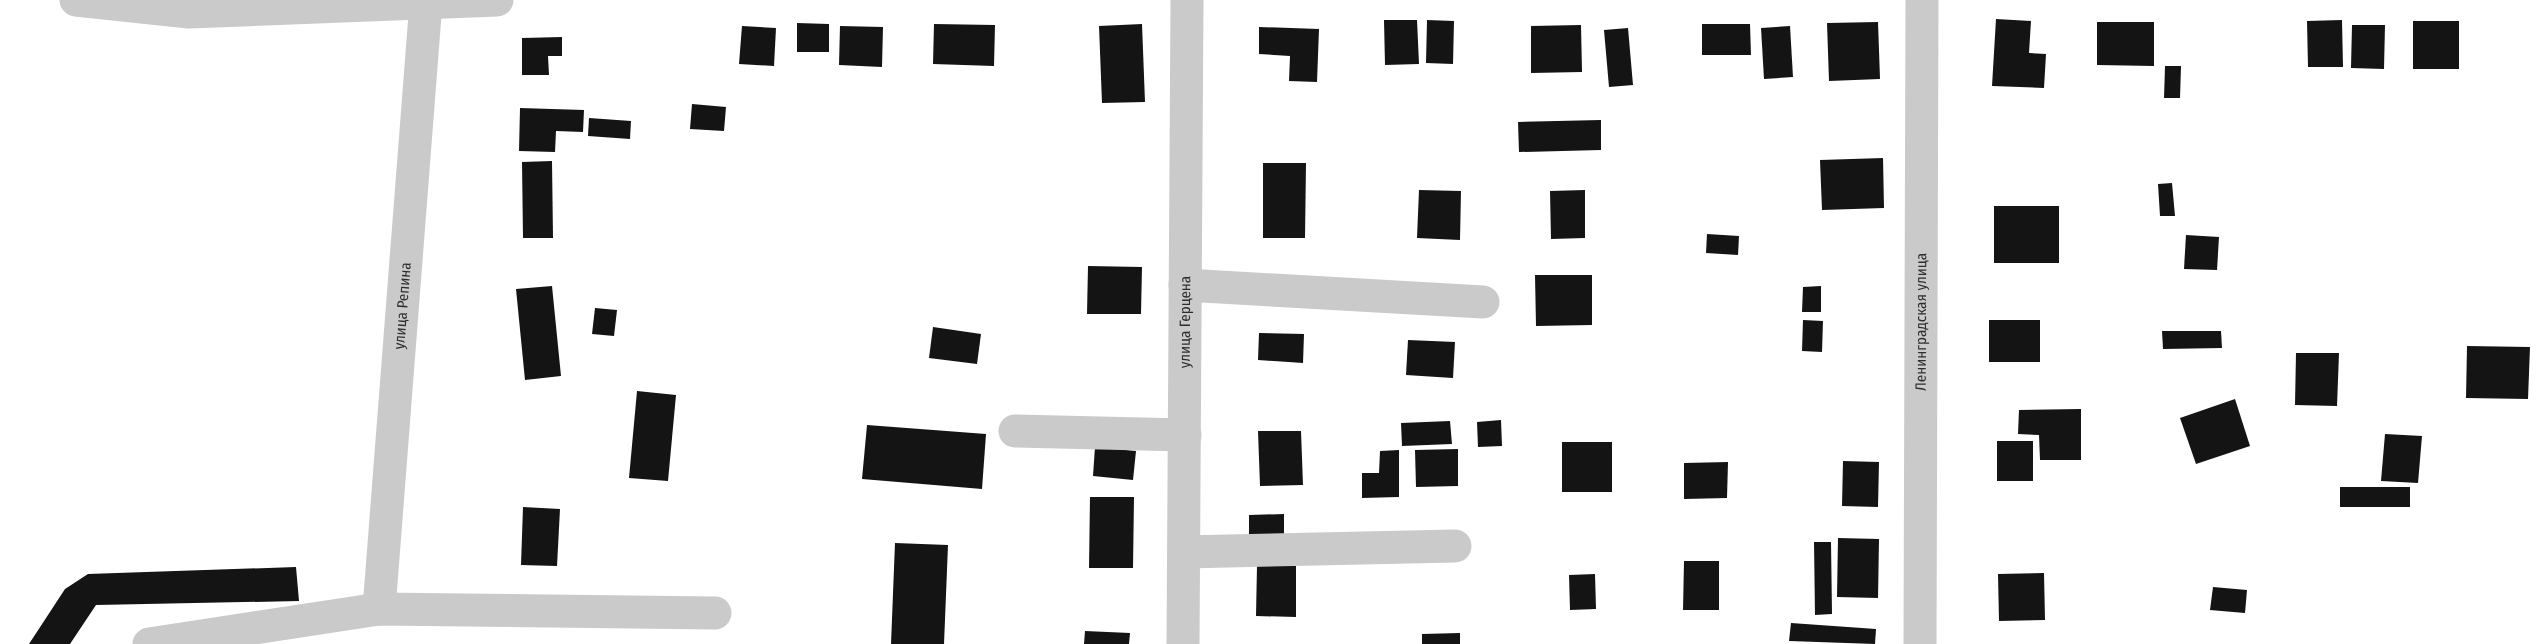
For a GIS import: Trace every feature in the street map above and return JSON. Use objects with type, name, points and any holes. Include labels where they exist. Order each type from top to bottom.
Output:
[{"type":"street","points":[[76,0],[189,12],[497,0]]},
{"type":"street","name":"улица Герцена","points":[[1183,644],[1187,0]]},
{"type":"street","name":"Ленинградская улица","points":[[1920,644],[1922,0]]},
{"type":"street","name":"улица Репина","points":[[379,609],[426,2]]},
{"type":"street","points":[[1185,285],[1483,302]]},
{"type":"street","points":[[1015,431],[1185,435]]},
{"type":"street","points":[[1184,552],[1455,546]]},
{"type":"street","points":[[149,644],[379,609],[715,613]]},
{"type":"building","points":[[1996,19],[2031,21],[2029,53],[2046,54],[2044,88],[1992,86]]},
{"type":"building","points":[[1384,20],[1417,20],[1419,64],[1385,65]]},
{"type":"building","points":[[1427,20],[1454,21],[1453,64],[1426,63]]},
{"type":"building","points":[[2342,20],[2343,67],[2308,67],[2307,21]]},
{"type":"building","points":[[2413,21],[2459,21],[2459,69],[2413,69]]},
{"type":"building","points":[[1878,22],[1880,79],[1829,81],[1827,23]]},
{"type":"building","points":[[2097,22],[2154,22],[2154,66],[2097,65]]},
{"type":"building","points":[[797,23],[829,24],[829,52],[797,52]]},
{"type":"building","points":[[934,24],[995,25],[994,66],[933,64]]},
{"type":"building","points":[[1142,24],[1145,102],[1102,103],[1099,26]]},
{"type":"building","points":[[1702,24],[1750,24],[1751,55],[1702,55]]},
{"type":"building","points":[[1581,25],[1582,72],[1531,73],[1531,26]]},
{"type":"building","points":[[2352,25],[2385,25],[2384,69],[2351,68]]},
{"type":"building","points":[[742,26],[776,28],[774,66],[739,64]]},
{"type":"building","points":[[840,26],[883,27],[882,67],[839,65]]},
{"type":"building","points":[[1790,26],[1793,77],[1764,79],[1761,28]]},
{"type":"building","points":[[1259,27],[1319,29],[1317,82],[1289,81],[1290,56],[1259,54]]},
{"type":"building","points":[[1628,28],[1633,85],[1609,87],[1604,30]]},
{"type":"building","points":[[562,37],[562,56],[548,56],[549,75],[522,75],[522,38]]},
{"type":"building","points":[[2165,66],[2181,66],[2180,98],[2164,98]]},
{"type":"building","points":[[692,104],[726,107],[724,131],[690,129]]},
{"type":"building","points":[[520,108],[584,110],[583,132],[556,131],[555,152],[519,151]]},
{"type":"building","points":[[589,118],[631,121],[630,139],[588,136]]},
{"type":"building","points":[[1601,120],[1601,150],[1519,152],[1518,122]]},
{"type":"building","points":[[1883,158],[1884,208],[1822,210],[1820,160]]},
{"type":"building","points":[[552,161],[553,238],[523,238],[522,162]]},
{"type":"building","points":[[1263,163],[1306,163],[1305,238],[1263,238]]},
{"type":"building","points":[[2172,183],[2175,216],[2160,216],[2158,184]]},
{"type":"building","points":[[1419,190],[1461,191],[1460,240],[1417,238]]},
{"type":"building","points":[[1585,190],[1585,238],[1551,239],[1550,191]]},
{"type":"building","points":[[1994,206],[2059,206],[2059,263],[1994,263]]},
{"type":"building","points":[[1707,234],[1739,236],[1738,255],[1706,253]]},
{"type":"building","points":[[2186,235],[2219,237],[2217,270],[2184,269]]},
{"type":"building","points":[[1088,266],[1142,267],[1141,314],[1087,314]]},
{"type":"building","points":[[1535,275],[1592,275],[1592,325],[1536,326]]},
{"type":"building","points":[[552,286],[561,376],[525,380],[516,289]]},
{"type":"building","points":[[1821,286],[1821,312],[1802,312],[1803,287]]},
{"type":"building","points":[[595,308],[617,310],[614,336],[592,334]]},
{"type":"building","points":[[1803,320],[1823,321],[1822,352],[1802,351]]},
{"type":"building","points":[[1989,320],[2040,320],[2040,362],[1989,362]]},
{"type":"building","points":[[933,327],[981,334],[977,364],[929,358]]},
{"type":"building","points":[[2162,331],[2221,331],[2222,348],[2163,349]]},
{"type":"building","points":[[1259,333],[1304,334],[1303,363],[1258,360]]},
{"type":"building","points":[[1408,340],[1455,342],[1453,378],[1406,375]]},
{"type":"building","points":[[2467,346],[2530,347],[2528,399],[2466,398]]},
{"type":"building","points":[[2296,353],[2339,353],[2337,406],[2295,405]]},
{"type":"building","points":[[637,391],[676,395],[668,481],[629,478]]},
{"type":"building","points":[[2235,399],[2250,446],[2196,464],[2180,418]]},
{"type":"building","points":[[2081,409],[2081,460],[2040,460],[2039,435],[2018,434],[2019,410]]},
{"type":"building","points":[[1501,420],[1502,446],[1478,447],[1477,422]]},
{"type":"building","points":[[1450,421],[1452,444],[1402,446],[1401,423]]},
{"type":"building","points":[[867,425],[986,434],[982,489],[862,479]]},
{"type":"building","points":[[1258,431],[1301,431],[1303,485],[1260,486]]},
{"type":"building","points":[[2385,434],[2422,436],[2418,483],[2381,481]]},
{"type":"building","points":[[1997,441],[2033,441],[2033,481],[1997,481]]},
{"type":"building","points":[[1562,442],[1612,442],[1612,492],[1562,492]]},
{"type":"building","points":[[1095,447],[1136,451],[1133,480],[1093,476]]},
{"type":"building","points":[[1458,449],[1458,486],[1416,487],[1415,450]]},
{"type":"building","points":[[1399,450],[1399,497],[1362,498],[1362,473],[1379,473],[1380,451]]},
{"type":"building","points":[[1843,461],[1879,462],[1878,507],[1842,506]]},
{"type":"building","points":[[1728,462],[1727,498],[1684,499],[1684,463]]},
{"type":"building","points":[[2340,487],[2410,487],[2410,507],[2340,507]]},
{"type":"building","points":[[1090,497],[1134,497],[1133,568],[1089,568]]},
{"type":"building","points":[[523,507],[560,509],[557,566],[521,565]]},
{"type":"building","points":[[1284,514],[1284,535],[1249,536],[1249,515]]},
{"type":"building","points":[[1838,538],[1879,539],[1878,598],[1837,597]]},
{"type":"building","points":[[1814,542],[1831,542],[1832,614],[1815,615]]},
{"type":"building","points":[[895,543],[948,545],[944,644],[891,644]]},
{"type":"building","points":[[1684,561],[1719,561],[1719,610],[1683,610]]},
{"type":"building","points":[[1257,566],[1296,566],[1296,617],[1256,616]]},
{"type":"building","points":[[296,567],[299,601],[96,605],[70,644],[29,644],[65,589],[88,574]]},
{"type":"building","points":[[2044,573],[2045,620],[1999,621],[1998,574]]},
{"type":"building","points":[[1595,574],[1596,609],[1570,610],[1569,575]]},
{"type":"building","points":[[2213,587],[2247,590],[2245,613],[2210,610]]},
{"type":"building","points":[[1791,623],[1876,629],[1875,644],[1789,641]]},
{"type":"building","points":[[1085,631],[1130,633],[1129,644],[1084,644]]},
{"type":"building","points":[[1460,633],[1460,644],[1422,644],[1422,634]]}]
